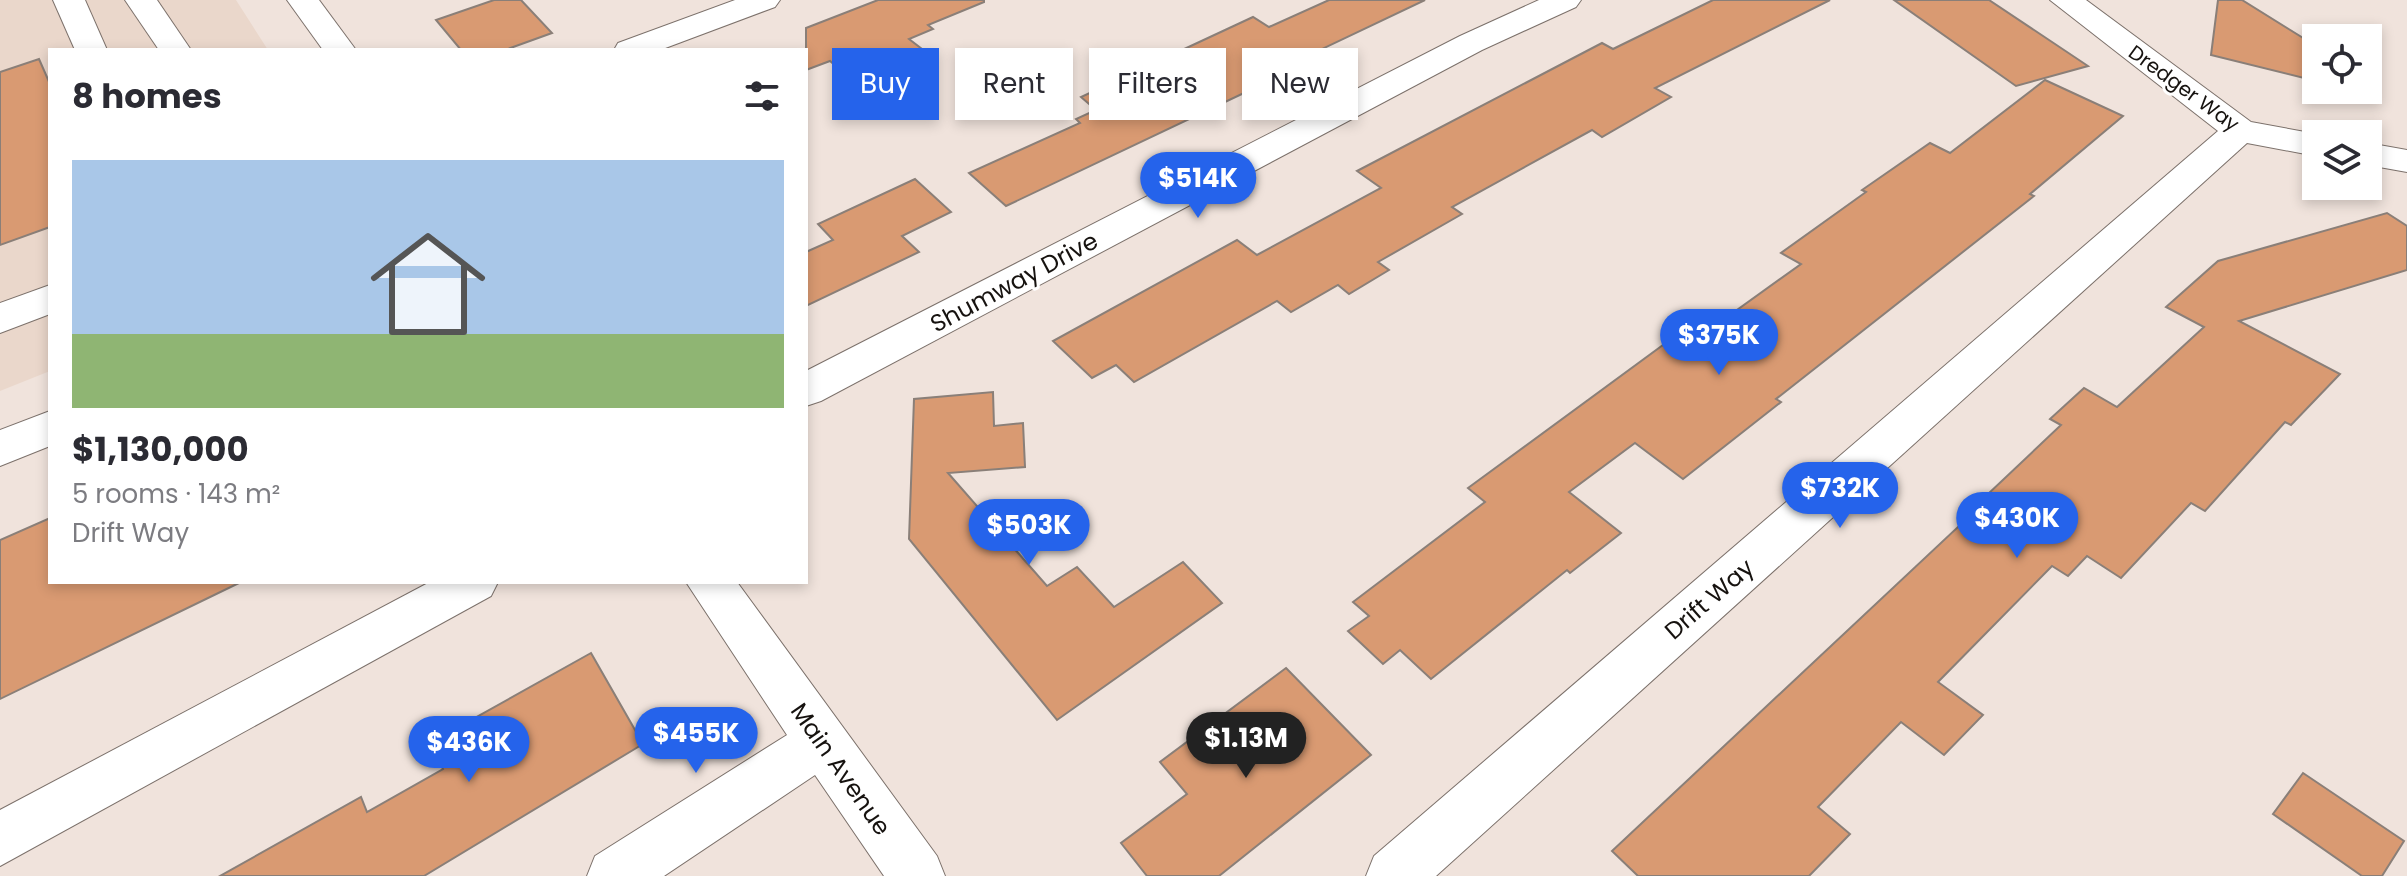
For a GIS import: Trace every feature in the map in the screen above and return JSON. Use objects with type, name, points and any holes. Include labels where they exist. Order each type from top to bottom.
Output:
[{"type":"street","points":[[69,0],[90,48]]},
{"type":"street","points":[[141,0],[174,48]]},
{"type":"street","points":[[303,0],[339,48]]},
{"type":"street","points":[[635,48],[764,0]]},
{"type":"street","name":"Shumway Drive","points":[[808,389],[1471,43],[1565,0]]},
{"type":"street","name":"Dredger Way","points":[[2066,0],[2240,131],[2302,142]]},
{"type":"street","name":"Drift Way","points":[[1394,876],[2240,131]]},
{"type":"street","points":[[2382,157],[2407,161]]},
{"type":"street","points":[[0,319],[48,300]]},
{"type":"street","points":[[0,449],[48,428]]},
{"type":"street","points":[[0,839],[470,584]]},
{"type":"street","name":"Main Avenue","points":[[711,584],[917,876]]},
{"type":"street","points":[[615,876],[821,742]]},
{"type":"shaded area","points":[[0,0],[236,0],[267,48],[48,48],[48,372],[0,391]]},
{"type":"building","points":[[494,0],[521,0],[552,33],[511,48],[459,48],[436,20]]},
{"type":"building","points":[[878,0],[984,0],[928,25],[933,29],[909,39],[921,48],[832,48],[832,63],[808,69],[806,28]]},
{"type":"building","points":[[1329,0],[1425,0],[1324,48],[1242,48],[1242,94],[1226,102],[1226,48],[1186,48],[1253,17],[1269,27]]},
{"type":"building","points":[[1713,0],[1830,0],[1655,88],[1671,97],[1602,137],[1592,130],[1452,207],[1462,214],[1378,262],[1389,270],[1349,294],[1338,285],[1291,312],[1277,301],[1134,382],[1116,365],[1092,378],[1053,341],[1237,240],[1257,255],[1381,188],[1357,171],[1602,43],[1613,49]]},
{"type":"building","points":[[1894,0],[1989,0],[2088,66],[2016,86]]},
{"type":"building","points":[[2218,0],[2242,0],[2302,37],[2302,78],[2211,55]]},
{"type":"building","points":[[39,59],[48,79],[48,228],[0,245],[0,72]]},
{"type":"building","points":[[2045,80],[2123,116],[2030,194],[2034,196],[1776,399],[1781,402],[1683,479],[1635,443],[1569,492],[1621,533],[1570,573],[1567,570],[1431,679],[1400,650],[1383,664],[1348,631],[1369,616],[1353,602],[1485,502],[1468,488],[1678,334],[1691,343],[1801,264],[1781,253],[1866,192],[1862,190],[1930,143],[1950,153]]},
{"type":"building","points":[[1089,93],[1089,104],[1081,97]]},
{"type":"building","points":[[1089,113],[1089,120],[1187,120],[1006,206],[969,173],[1080,123],[1076,119]]},
{"type":"building","points":[[915,179],[951,212],[902,236],[919,252],[808,305],[808,251],[833,240],[818,224]]},
{"type":"building","points":[[2387,213],[2407,226],[2407,270],[2239,321],[2340,374],[2291,425],[2285,422],[2205,511],[2191,503],[2121,578],[2087,556],[2068,576],[2052,566],[1938,682],[1983,715],[1944,755],[1901,722],[1818,807],[1850,834],[1809,876],[1638,876],[1612,851],[1973,513],[1970,511],[2061,425],[2050,419],[2084,388],[2117,407],[2204,327],[2166,307],[2218,261]]},
{"type":"building","points":[[993,392],[994,426],[1023,423],[1025,467],[948,473],[1047,586],[1077,567],[1114,607],[1183,562],[1222,603],[1057,720],[909,539],[914,399]]},
{"type":"building","points":[[48,519],[48,584],[237,584],[0,699],[0,540]]},
{"type":"building","points":[[591,653],[643,744],[424,876],[220,876],[361,797],[367,812],[443,769],[430,743]]},
{"type":"building","points":[[1286,668],[1371,755],[1219,876],[1147,876],[1121,843],[1187,794],[1160,762]]},
{"type":"building","points":[[2303,773],[2404,841],[2382,876],[2362,876],[2273,814]]}]
